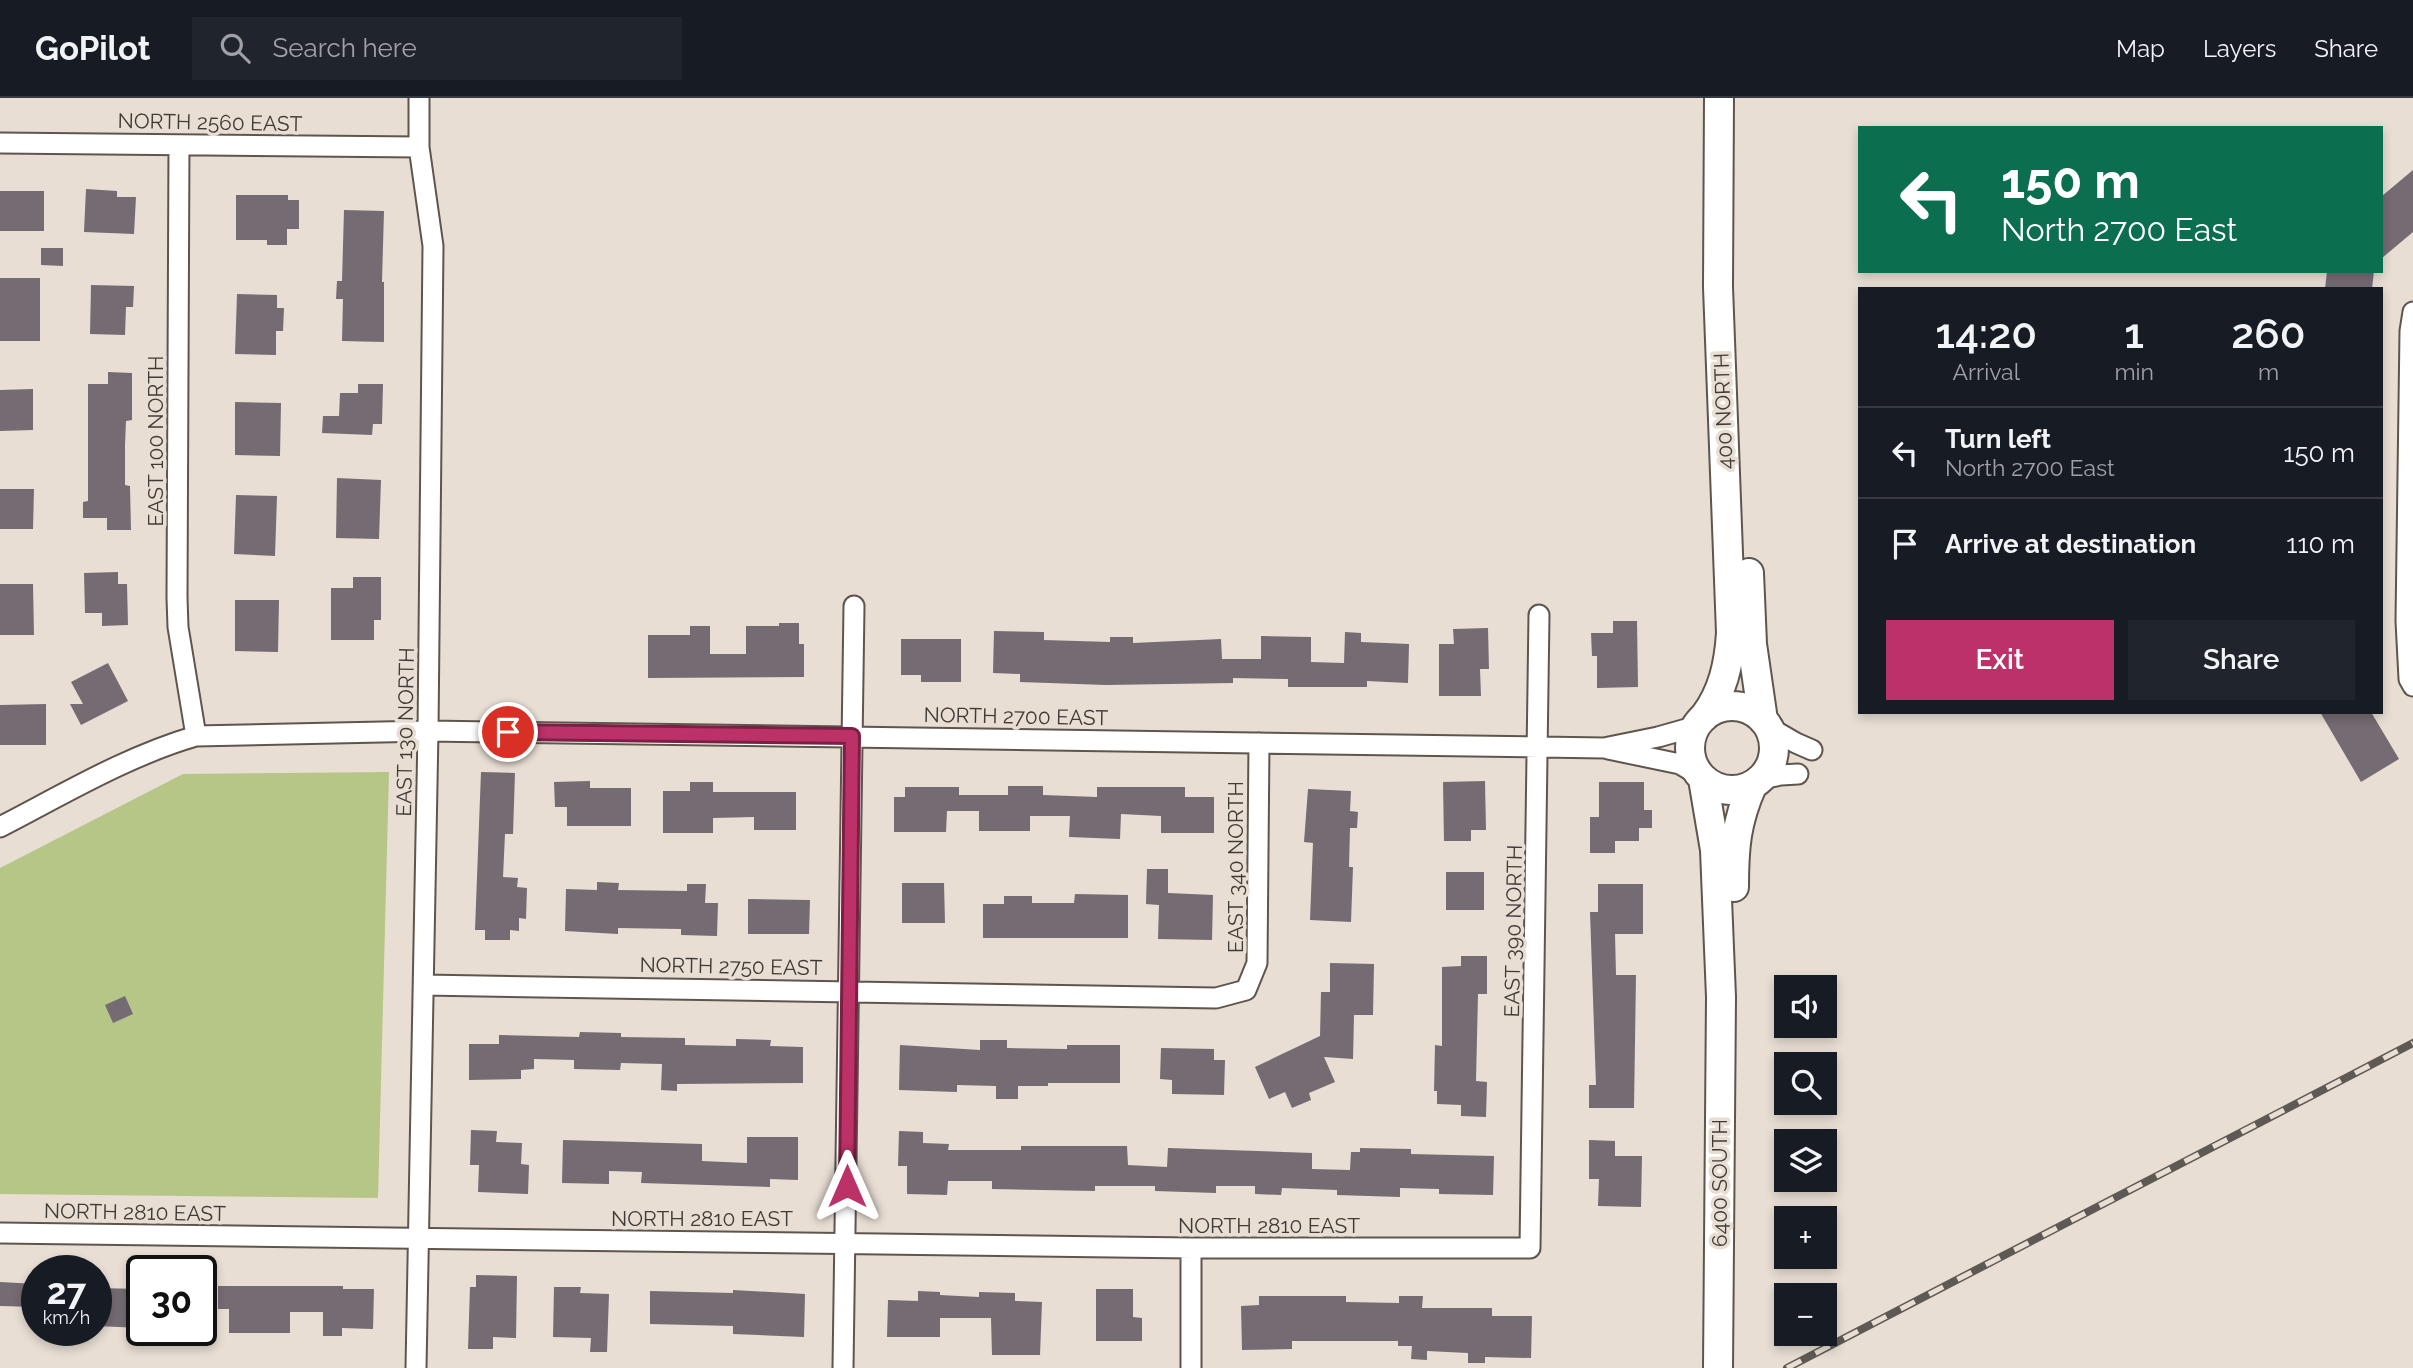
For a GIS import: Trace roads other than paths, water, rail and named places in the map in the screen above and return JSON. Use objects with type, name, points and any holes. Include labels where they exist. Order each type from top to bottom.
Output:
[{"type":"main road","name":"400 NORTH","points":[[1700,721],[1713,704],[1724,680],[1731,633],[1718,287],[1718,98]]},
{"type":"main road","name":"400 NORTH","points":[[1737,98],[1739,336],[1752,643],[1767,724]]},
{"type":"main road","points":[[1734,706],[1755,712],[1767,724],[1775,750],[1773,761],[1757,783],[1732,791],[1712,785],[1702,778],[1695,768],[1690,747],[1700,721],[1713,711],[1734,706]]},
{"type":"main road","name":"6400 SOUTH","points":[[1702,778],[1715,850],[1721,997],[1718,1368]]},
{"type":"main road","name":"6400 SOUTH","points":[[1721,997],[1731,926],[1734,843],[1743,805],[1757,783]]},
{"type":"street","name":"EAST 130 NORTH","points":[[416,1368],[428,731],[433,246],[419,147],[419,98]]},
{"type":"street","name":"NORTH 2560 EAST","points":[[0,143],[419,147]]},
{"type":"street","name":"EAST 100 NORTH","points":[[179,145],[177,598],[178,627],[196,736]]},
{"type":"street","points":[[2413,312],[2410,331],[2406,621],[2409,680],[2413,686]]},
{"type":"street","points":[[843,1368],[854,606]]},
{"type":"street","name":"EAST 390 NORTH","points":[[1530,1248],[1539,615]]},
{"type":"street","name":"NORTH 2700 EAST","points":[[0,827],[133,758],[163,745],[196,736],[428,731],[1604,747],[1658,737],[1700,721]]},
{"type":"street","points":[[1767,724],[1812,750]]},
{"type":"street","name":"EAST 340 NORTH","points":[[1246,990],[1257,963],[1259,743]]},
{"type":"street","name":"NORTH 2700 EAST","points":[[1604,747],[1669,760],[1691,769],[1702,778]]},
{"type":"street","points":[[1757,783],[1781,775],[1798,774]]},
{"type":"street","name":"NORTH 2750 EAST","points":[[424,985],[1216,998],[1246,990]]},
{"type":"street","name":"NORTH 2810 EAST","points":[[0,1233],[1191,1248],[1530,1248]]},
{"type":"street","points":[[1191,1248],[1191,1368]]},
{"type":"railway","points":[[1787,1368],[2413,1043]]}]
